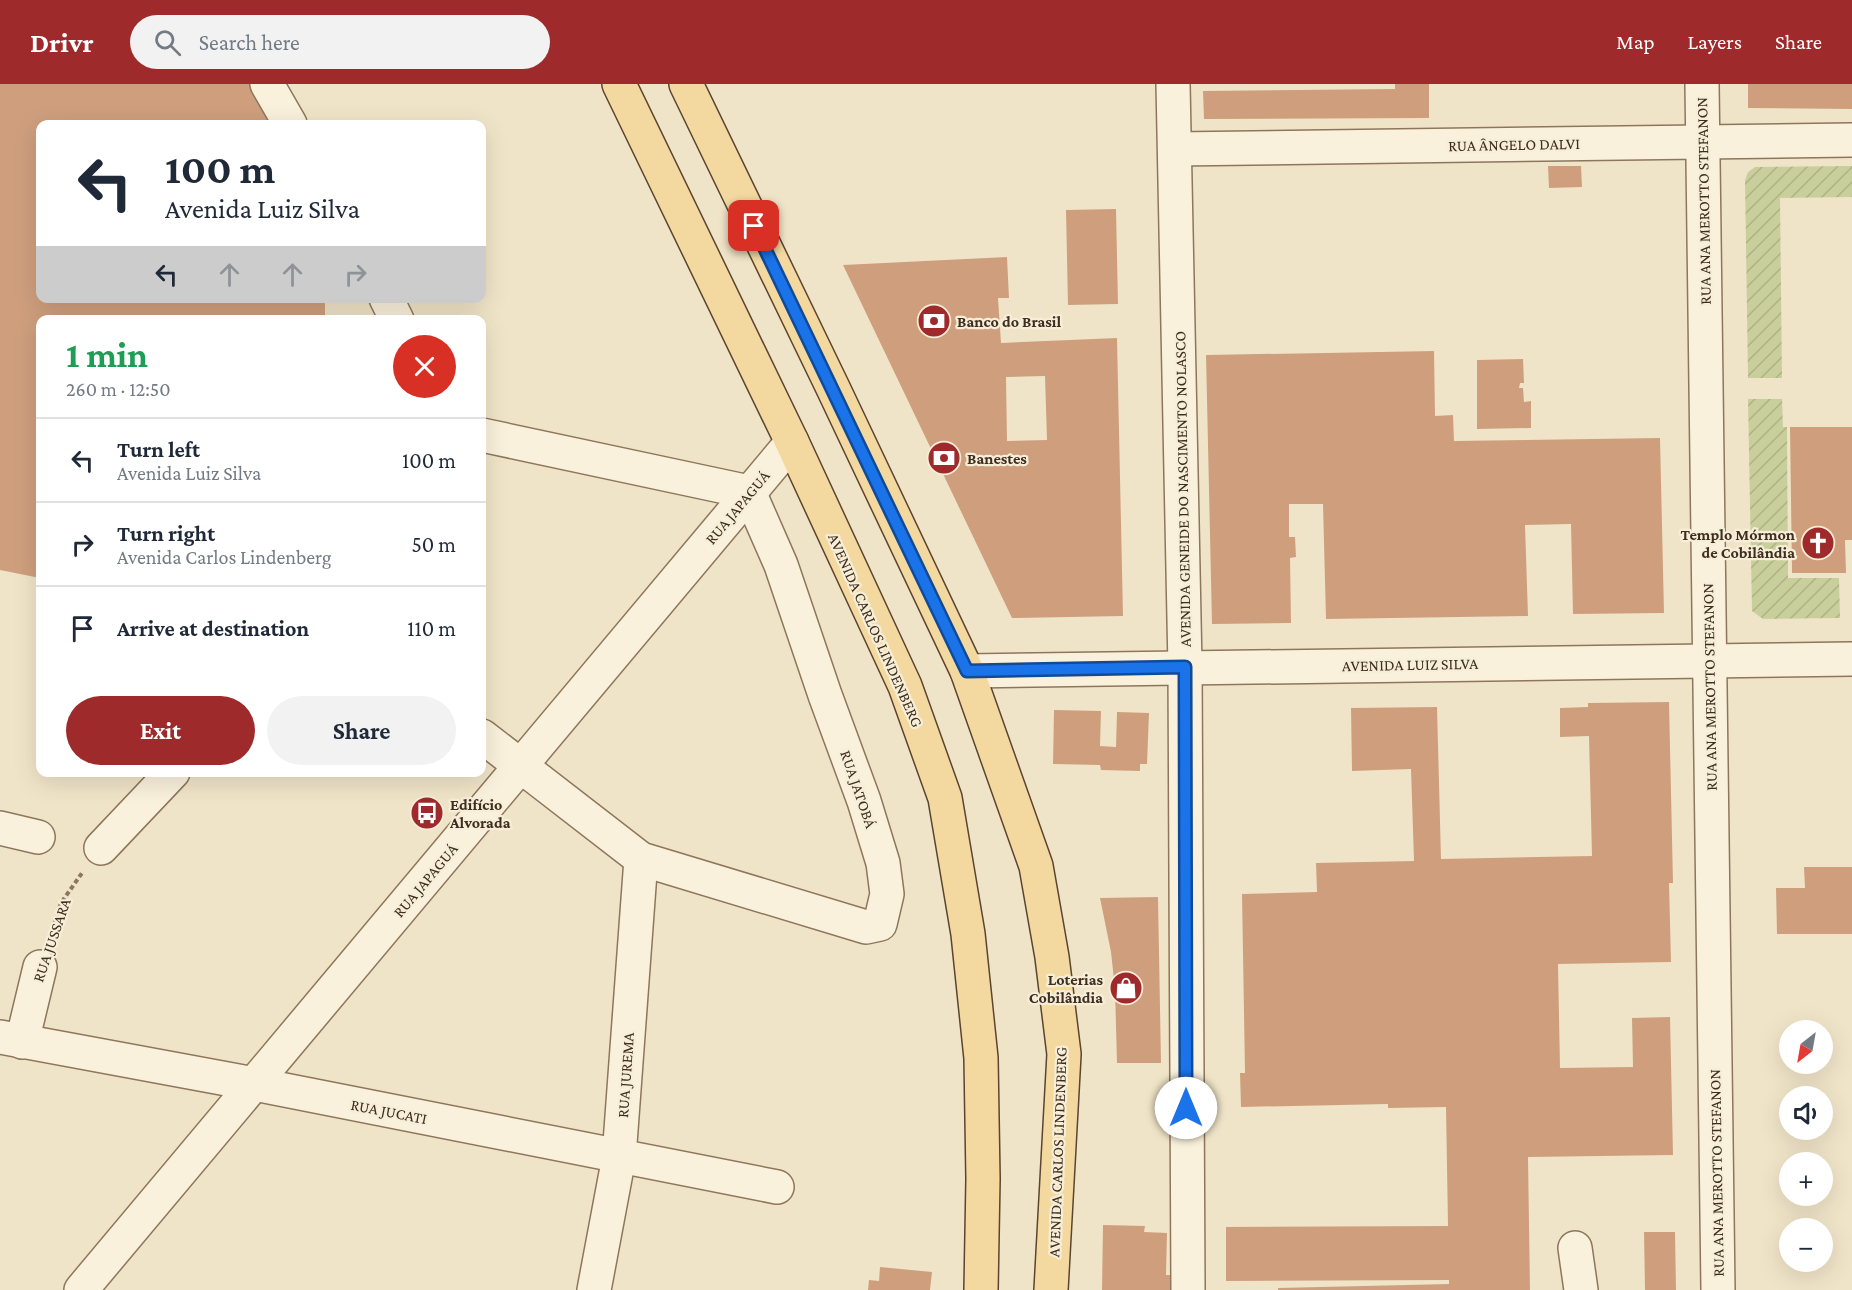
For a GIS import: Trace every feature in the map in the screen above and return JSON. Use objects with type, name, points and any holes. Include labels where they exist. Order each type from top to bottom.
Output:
[{"type":"main road","name":"AVENIDA CARLOS LINDENBERG","points":[[619,84],[792,442],[905,686],[945,798],[968,934],[981,1058],[983,1179],[981,1290]]},
{"type":"main road","name":"AVENIDA CARLOS LINDENBERG","points":[[686,84],[967,671],[1036,866],[1052,957],[1064,1054],[1051,1290]]},
{"type":"street","points":[[267,84],[288,120]]},
{"type":"street","name":"AVENIDA GENEIDE DO NASCIMENTO NOLASCO","points":[[1173,84],[1185,667],[1188,1290]]},
{"type":"street","name":"RUA ANA MEROTTO STEFANON","points":[[1702,84],[1718,1290]]},
{"type":"street","name":"RUA ÂNGELO DALVI","points":[[1175,149],[1852,140]]},
{"type":"street","points":[[486,436],[749,492]]},
{"type":"street","name":"RUA JAPAGUÁ","points":[[81,1290],[792,442]]},
{"type":"street","name":"RUA JATOBÁ","points":[[486,739],[642,858],[866,927],[880,924],[887,894],[883,863],[781,565],[749,492]]},
{"type":"street","name":"AVENIDA LUIZ SILVA","points":[[967,671],[1852,659]]},
{"type":"street","points":[[101,848],[168,777]]},
{"type":"street","points":[[0,828],[38,837]]},
{"type":"street","name":"RUA JUREMA","points":[[594,1290],[619,1157],[642,858]]},
{"type":"street","name":"RUA JUSSARA","points":[[11,1040],[40,967]]},
{"type":"street","name":"RUA JUCATI","points":[[11,1040],[254,1084],[777,1187]]},
{"type":"street","points":[[1575,1248],[1581,1290]]},
{"type":"path","name":"RUA JUSSARA","points":[[40,967],[61,903],[101,848]]},
{"type":"green space","points":[[1852,166],[1852,197],[1780,198],[1782,378],[1748,378],[1745,180],[1748,172],[1755,167]]},
{"type":"green space","points":[[1748,399],[1782,399],[1783,427],[1787,427],[1788,578],[1839,578],[1840,618],[1763,619],[1752,611]]},
{"type":"building","points":[[0,84],[251,84],[268,120],[36,120],[36,303],[325,303],[325,315],[36,315],[36,577],[0,570]]},
{"type":"building","points":[[1395,84],[1429,84],[1429,118],[1204,119],[1203,91],[1395,89]]},
{"type":"building","points":[[1748,84],[1852,84],[1852,109],[1748,108]]},
{"type":"building","points":[[1548,166],[1581,166],[1582,187],[1549,188]]},
{"type":"building","points":[[1116,209],[1118,304],[1068,305],[1066,210]]},
{"type":"building","points":[[1007,257],[1009,298],[998,298],[1001,343],[1117,338],[1123,616],[1012,618],[843,265]],"holes":[[[1045,376],[1047,440],[1007,441],[1006,377]]]},
{"type":"building","points":[[1434,351],[1435,416],[1453,415],[1454,441],[1660,438],[1664,613],[1573,614],[1571,524],[1525,525],[1528,616],[1326,619],[1323,504],[1289,504],[1289,537],[1295,537],[1296,557],[1290,558],[1291,623],[1212,624],[1206,355]]},
{"type":"building","points":[[1523,359],[1524,383],[1520,383],[1519,388],[1523,388],[1524,402],[1531,401],[1531,428],[1477,429],[1477,360]]},
{"type":"building","points":[[1790,427],[1852,427],[1852,540],[1845,540],[1846,573],[1792,573]]},
{"type":"building","points":[[1669,702],[1673,883],[1669,883],[1671,962],[1558,964],[1560,1068],[1633,1067],[1632,1018],[1670,1017],[1673,1155],[1528,1157],[1530,1290],[1278,1290],[1278,1288],[1449,1284],[1449,1280],[1226,1281],[1226,1227],[1448,1226],[1446,1107],[1388,1108],[1388,1104],[1241,1107],[1240,1073],[1245,1073],[1242,894],[1317,892],[1316,863],[1414,861],[1411,769],[1352,771],[1351,708],[1437,707],[1441,859],[1592,856],[1589,736],[1560,737],[1560,708],[1588,707],[1588,703]]},
{"type":"building","points":[[1054,710],[1101,711],[1100,746],[1116,747],[1117,712],[1149,713],[1147,764],[1140,764],[1140,771],[1101,770],[1100,765],[1053,764]]},
{"type":"building","points":[[1804,867],[1852,867],[1852,934],[1777,934],[1776,888],[1805,888]]},
{"type":"building","points":[[1158,897],[1161,1063],[1117,1063],[1115,989],[1111,952],[1100,898]]},
{"type":"building","points":[[1103,1225],[1145,1226],[1144,1232],[1167,1233],[1166,1275],[1171,1275],[1171,1290],[1102,1290]]},
{"type":"building","points":[[1644,1232],[1675,1232],[1676,1290],[1645,1290]]},
{"type":"building","points":[[880,1267],[932,1272],[930,1290],[868,1290],[869,1280],[879,1281]]},
{"type":"place","name":"Banco do Brasil","points":[[934,321]]},
{"type":"place","name":"Banestes","points":[[944,458]]},
{"type":"place","name":"Templo Mórmon de Cobilândia","points":[[1818,543]]},
{"type":"place","name":"Edifício Alvorada","points":[[427,813]]},
{"type":"place","name":"Loterias Cobilândia","points":[[1126,988]]},
{"type":"route","points":[[754,226],[967,671],[1185,667],[1186,1108]]}]
